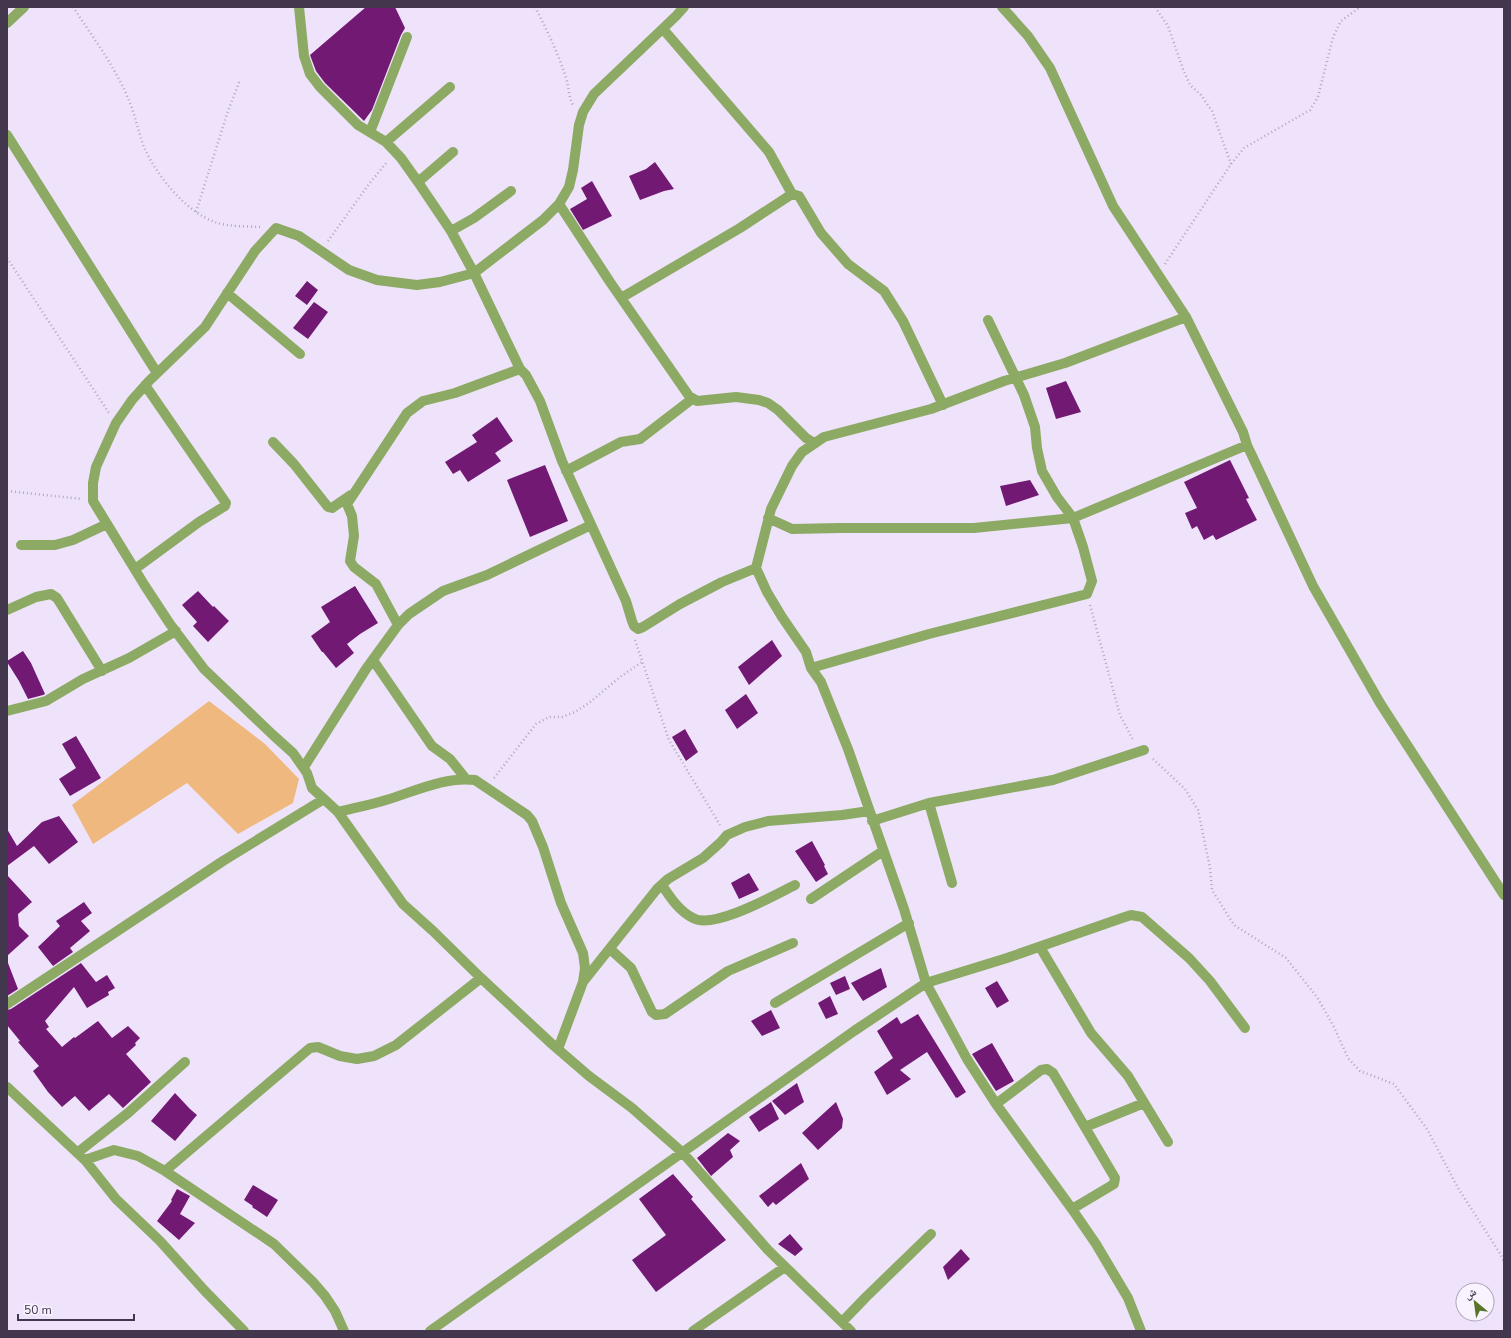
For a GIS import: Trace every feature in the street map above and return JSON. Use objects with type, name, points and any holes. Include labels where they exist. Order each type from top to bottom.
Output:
[{"type":"street","points":[[7,23],[24,7]]},
{"type":"street","points":[[299,7],[304,56],[310,74],[320,87],[358,125],[386,142],[395,152],[418,182],[451,231],[474,273],[520,369],[526,376],[540,401],[566,472],[592,525],[626,601],[634,626],[638,628],[643,627],[680,604],[722,582],[756,568]]},
{"type":"street","points":[[684,7],[663,29],[594,94],[582,115],[569,187],[559,204],[543,220],[474,273],[440,282],[417,285],[377,280],[349,270],[299,236],[276,228],[255,250],[205,327],[157,373],[132,400],[116,423],[96,467],[93,482],[94,501],[145,586],[204,669],[293,753],[304,767],[312,788],[338,812],[403,904],[588,1076],[632,1108],[682,1152],[768,1250],[851,1331]]},
{"type":"street","points":[[1002,7],[1028,36],[1050,68],[1113,206],[1186,317],[1240,425],[1247,445],[1313,586],[1380,703],[1504,895]]},
{"type":"street","points":[[663,29],[769,152],[792,194],[799,196],[821,233],[848,264],[884,291],[903,321],[943,404]]},
{"type":"street","points":[[370,132],[407,37]]},
{"type":"street","points":[[386,142],[450,87]]},
{"type":"street","points":[[7,134],[157,373]]},
{"type":"street","points":[[418,182],[453,152]]},
{"type":"street","points":[[451,231],[474,218],[511,191]]},
{"type":"street","points":[[621,298],[740,228],[792,194]]},
{"type":"street","points":[[559,204],[621,298],[692,399],[697,400],[736,397],[759,400],[768,403],[778,410],[806,438],[814,443]]},
{"type":"street","points":[[227,293],[300,354]]},
{"type":"street","points":[[1141,1331],[1128,1298],[1072,1209],[996,1104],[967,1059],[926,983],[909,923],[848,749],[821,682],[811,668],[806,652],[767,592],[756,568],[771,509],[792,466],[802,452],[824,437],[914,414],[1017,377],[1065,363],[1186,317]]},
{"type":"street","points":[[811,668],[929,634],[1087,594],[1092,581],[1083,547],[1073,518],[1058,498],[1042,471],[1037,448],[1035,427],[1017,377],[988,320]]},
{"type":"street","points":[[398,625],[376,584],[354,567],[350,562],[354,536],[352,516],[347,504],[407,414],[423,401],[454,393],[520,369]]},
{"type":"street","points":[[135,569],[199,522],[225,506],[226,503],[145,386]]},
{"type":"street","points":[[566,472],[621,442],[640,439],[692,399]]},
{"type":"street","points":[[273,442],[294,464],[328,507],[332,508],[352,495]]},
{"type":"street","points":[[768,518],[792,529],[974,528],[1073,518],[1247,445]]},
{"type":"street","points":[[21,545],[55,544],[73,540],[107,524]]},
{"type":"street","points":[[304,767],[335,716],[373,660],[398,625],[415,609],[443,591],[487,575],[592,525]]},
{"type":"street","points":[[7,610],[36,598],[51,594],[57,598],[102,671]]},
{"type":"street","points":[[7,711],[46,701],[84,679],[129,658],[176,631]]},
{"type":"street","points":[[373,660],[432,746],[450,759],[466,779]]},
{"type":"street","points":[[583,982],[668,879],[703,858],[727,836],[745,827],[768,821],[842,815],[871,816],[929,803],[1053,780],[1144,750]]},
{"type":"street","points":[[338,812],[384,801],[436,784],[457,779],[466,779],[475,780],[527,815],[535,827],[561,903],[583,953],[585,968],[583,982],[558,1049]]},
{"type":"street","points":[[7,1004],[224,861],[324,799]]},
{"type":"street","points":[[929,803],[952,883]]},
{"type":"street","points":[[811,898],[883,851]]},
{"type":"street","points":[[662,885],[684,912],[694,919],[710,920],[734,914],[795,885]]},
{"type":"street","points":[[430,1331],[854,1031],[926,983],[974,969],[1132,915],[1142,917],[1198,968],[1245,1028]]},
{"type":"street","points":[[775,1003],[909,923]]},
{"type":"street","points":[[610,949],[631,968],[652,1012],[656,1015],[665,1014],[728,970],[793,943]]},
{"type":"street","points":[[1040,947],[1091,1033],[1128,1076],[1168,1142]]},
{"type":"street","points":[[165,1171],[310,1048],[318,1047],[340,1056],[358,1059],[374,1056],[396,1046],[481,978]]},
{"type":"street","points":[[77,1153],[128,1112],[185,1062]]},
{"type":"street","points":[[996,1104],[1042,1070],[1047,1069],[1053,1073],[1115,1178],[1114,1184],[1072,1209]]},
{"type":"street","points":[[7,1087],[85,1160],[116,1199],[160,1241],[204,1290],[244,1331]]},
{"type":"street","points":[[1085,1127],[1144,1103]]},
{"type":"street","points":[[85,1160],[114,1150],[138,1156],[165,1171],[274,1244],[313,1282],[335,1311],[344,1331]]},
{"type":"street","points":[[842,1322],[871,1291],[931,1234]]},
{"type":"street","points":[[693,1331],[785,1267]]},
{"type":"path","points":[[73,7],[119,79],[136,119],[145,147],[152,161],[180,199],[196,212],[216,223],[276,228]]},
{"type":"path","points":[[535,7],[554,43],[567,80],[568,92],[572,103],[582,115]]},
{"type":"path","points":[[1155,7],[1168,26],[1183,70],[1190,85],[1201,95],[1212,111],[1231,164]]},
{"type":"path","points":[[1156,272],[1168,262],[1231,164],[1244,148],[1310,110],[1318,97],[1333,37],[1341,21],[1360,7]]},
{"type":"path","points":[[196,212],[227,114],[240,80]]},
{"type":"path","points":[[321,251],[369,184],[395,152]]},
{"type":"path","points":[[7,258],[116,423]]},
{"type":"path","points":[[7,491],[94,501]]},
{"type":"path","points":[[1087,594],[1120,715],[1131,738],[1185,789],[1198,810],[1210,868],[1212,890],[1234,925],[1286,958],[1317,996],[1333,1025],[1348,1058],[1360,1071],[1394,1084],[1427,1129],[1458,1188],[1504,1262]]},
{"type":"path","points":[[634,626],[635,640],[669,740],[727,836]]},
{"type":"path","points":[[487,788],[536,724],[549,717],[562,717],[575,712],[642,662]]},
{"type":"shaded area","points":[[209,701],[265,744],[299,779],[293,803],[238,834],[187,783],[93,844],[72,805]]},
{"type":"building","points":[[366,7],[395,7],[405,28],[372,110],[364,121],[325,83],[316,71],[310,55]]},
{"type":"building","points":[[655,162],[674,189],[640,200],[629,176],[646,169]]},
{"type":"building","points":[[592,181],[612,216],[583,230],[570,209],[587,199],[581,188]]},
{"type":"building","points":[[307,281],[318,290],[307,305],[295,296]]},
{"type":"building","points":[[314,302],[328,312],[308,339],[293,328]]},
{"type":"building","points":[[1066,381],[1081,412],[1056,419],[1046,388]]},
{"type":"building","points":[[497,417],[513,441],[495,453],[501,461],[468,482],[460,470],[453,474],[445,462],[477,442],[472,435]]},
{"type":"building","points":[[1230,460],[1249,498],[1246,499],[1257,520],[1216,540],[1213,535],[1204,540],[1197,526],[1192,529],[1185,513],[1197,508],[1184,482]]},
{"type":"building","points":[[545,465],[568,521],[530,537],[507,480]]},
{"type":"building","points":[[1030,480],[1039,495],[1006,506],[1000,486]]},
{"type":"building","points":[[355,586],[378,623],[347,644],[354,653],[336,668],[311,636],[330,622],[321,607]]},
{"type":"building","points":[[198,591],[229,621],[208,642],[193,626],[197,622],[182,605]]},
{"type":"building","points":[[772,640],[782,656],[749,685],[738,667]]},
{"type":"building","points":[[23,651],[31,663],[45,694],[43,695],[28,699],[7,662]]},
{"type":"building","points":[[746,694],[758,713],[737,729],[725,710]]},
{"type":"building","points":[[685,729],[698,752],[686,761],[672,737]]},
{"type":"building","points":[[76,736],[101,778],[70,796],[59,779],[76,768],[62,744]]},
{"type":"building","points":[[59,816],[78,842],[49,864],[34,846],[7,866],[7,829],[17,846],[42,822]]},
{"type":"building","points":[[812,841],[825,865],[824,866],[828,874],[816,882],[795,851]]},
{"type":"building","points":[[749,873],[759,890],[739,899],[731,883]]},
{"type":"building","points":[[7,875],[32,902],[18,914],[19,926],[29,936],[7,956]]},
{"type":"building","points":[[84,902],[92,913],[81,921],[90,931],[70,948],[73,952],[53,966],[38,947],[60,926],[56,921]]},
{"type":"building","points":[[8,963],[18,989],[7,996],[7,964]]},
{"type":"building","points":[[81,963],[96,982],[107,975],[115,988],[108,992],[109,995],[87,1008],[74,987],[45,1021],[49,1027],[46,1029],[62,1047],[98,1021],[112,1038],[128,1026],[140,1038],[135,1043],[136,1045],[126,1054],[151,1082],[123,1108],[109,1094],[89,1111],[75,1096],[62,1107],[48,1092],[33,1071],[39,1066],[18,1042],[20,1041],[7,1025],[7,1010],[11,1009]]},
{"type":"building","points":[[881,968],[887,987],[863,1001],[851,983]]},
{"type":"building","points":[[845,976],[850,989],[836,995],[830,983]]},
{"type":"building","points":[[997,981],[1009,1001],[997,1008],[985,988]]},
{"type":"building","points":[[830,996],[838,1014],[826,1019],[818,1003]]},
{"type":"building","points":[[771,1010],[780,1028],[762,1036],[751,1021]]},
{"type":"building","points":[[918,1014],[966,1092],[957,1098],[927,1052],[900,1070],[911,1079],[887,1095],[874,1072],[893,1058],[877,1031],[897,1017],[901,1024]]},
{"type":"building","points":[[992,1043],[1014,1081],[996,1091],[972,1054]]},
{"type":"building","points":[[797,1083],[804,1102],[785,1115],[772,1101]]},
{"type":"building","points":[[175,1093],[197,1115],[175,1141],[151,1121]]},
{"type":"building","points":[[771,1102],[779,1119],[759,1132],[749,1117]]},
{"type":"building","points":[[836,1102],[843,1119],[842,1128],[818,1150],[802,1133]]},
{"type":"building","points":[[728,1133],[740,1141],[730,1150],[733,1157],[711,1176],[697,1158]]},
{"type":"building","points":[[801,1163],[809,1179],[776,1205],[773,1202],[768,1207],[759,1196]]},
{"type":"building","points":[[673,1174],[693,1197],[691,1199],[726,1240],[656,1292],[632,1260],[666,1235],[639,1199]]},
{"type":"building","points":[[253,1185],[278,1200],[267,1217],[244,1200]]},
{"type":"building","points":[[177,1189],[190,1196],[180,1214],[195,1223],[179,1240],[157,1221],[172,1201],[171,1200]]},
{"type":"building","points":[[790,1234],[803,1249],[795,1256],[778,1244]]},
{"type":"building","points":[[961,1249],[970,1259],[948,1280],[943,1267]]}]
